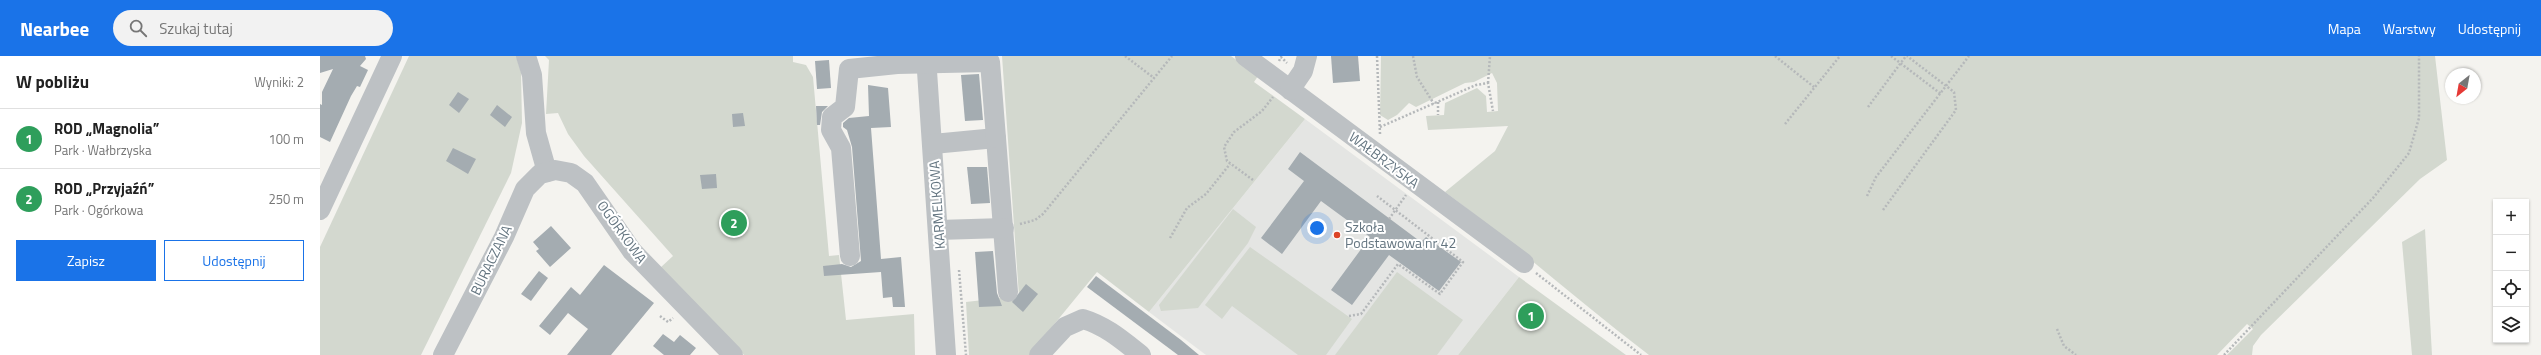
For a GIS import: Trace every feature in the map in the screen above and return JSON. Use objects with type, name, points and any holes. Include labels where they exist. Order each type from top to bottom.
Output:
[{"type":"street","points":[[320,210],[392,56]]},
{"type":"street","points":[[526,56],[532,75],[536,133],[547,172]]},
{"type":"street","name":"WAŁBRZYSKA","points":[[1245,56],[1283,91],[1524,263]]},
{"type":"street","points":[[1283,91],[1303,71],[1307,56]]},
{"type":"street","points":[[850,256],[841,148],[831,130],[832,117],[845,107],[849,68],[927,60],[990,59],[996,138],[1011,226],[1008,292]]},
{"type":"street","name":"KARMELKOWA","points":[[927,60],[946,355]]},
{"type":"street","points":[[933,144],[996,138]]},
{"type":"street","name":"OGÓRKOWA","points":[[547,172],[559,170],[571,173],[585,183],[632,251],[733,355]]},
{"type":"street","name":"BURACZANA","points":[[443,355],[504,237],[525,189],[534,178],[547,172]]},
{"type":"street","points":[[938,230],[1011,226]]},
{"type":"street","points":[[1039,355],[1065,327],[1083,318],[1099,324],[1114,333],[1141,355]]},
{"type":"path","points":[[1125,56],[1154,78]]},
{"type":"path","points":[[1011,226],[1035,220],[1043,214],[1172,56]]},
{"type":"path","points":[[1377,56],[1380,141]]},
{"type":"path","points":[[1413,56],[1417,77],[1434,104]]},
{"type":"path","points":[[1490,56],[1488,83],[1493,111]]},
{"type":"path","points":[[1775,56],[1814,87]]},
{"type":"path","points":[[1785,124],[1840,56]]},
{"type":"path","points":[[1891,56],[1941,94]]},
{"type":"path","points":[[1868,106],[1907,56],[1954,92],[1956,110],[1883,210]]},
{"type":"path","points":[[1867,196],[1876,177],[1969,56]]},
{"type":"path","points":[[2224,355],[2373,198],[2408,153],[2419,118],[2419,56]]},
{"type":"path","points":[[1380,127],[1476,85],[1488,83]]},
{"type":"path","points":[[1253,180],[1230,164],[1224,156],[1225,142],[1234,132],[1262,111],[1283,91]]},
{"type":"path","points":[[1438,102],[1438,115]]},
{"type":"path","points":[[1170,238],[1187,208],[1206,194],[1230,164]]},
{"type":"path","points":[[1389,218],[1409,192]]},
{"type":"path","points":[[1349,316],[1361,314],[1398,264],[1440,294],[1463,262],[1396,209],[1377,196]]},
{"type":"path","points":[[1524,263],[1641,355]]},
{"type":"path","points":[[2057,329],[2064,346],[2076,355]]},
{"type":"shaded area","points":[[409,56],[516,56],[521,72],[522,123],[511,173],[421,355],[320,355],[320,247]]},
{"type":"shaded area","points":[[545,56],[793,56],[793,62],[806,65],[813,77],[829,256],[839,255],[846,320],[914,314],[915,355],[744,355],[660,268],[673,256],[584,156],[568,134],[558,113],[546,114],[549,60]]},
{"type":"shaded area","points":[[1002,56],[1231,56],[1258,76],[1254,82],[1305,119],[1149,312],[1097,272],[1029,355],[969,355],[966,302],[1019,296]]},
{"type":"shaded area","points":[[1381,56],[2435,56],[2447,160],[2420,179],[2261,335],[2253,346],[2252,355],[2227,355],[2253,329],[2247,324],[2217,355],[1649,355],[1497,232],[1445,192],[1495,151],[1508,126],[1428,130],[1426,116],[1444,115],[1445,103],[1477,88],[1486,96],[1487,112],[1498,111],[1497,83],[1492,73],[1474,82],[1465,83],[1416,107],[1409,103],[1397,115],[1388,120],[1380,115]]},
{"type":"shaded area","name":"Szkoła Podstawowa nr 42","points":[[1305,119],[1519,277],[1458,355],[1206,355],[1149,312]]},
{"type":"shaded area","points":[[1233,209],[1256,227],[1248,243],[1198,308],[1161,311],[1159,305]]},
{"type":"shaded area","points":[[2425,229],[2432,355],[2412,355],[2402,242]]},
{"type":"shaded area","points":[[1250,247],[1352,319],[1326,355],[1298,355],[1232,306],[1222,319],[1205,305]]},
{"type":"shaded area","points":[[1397,272],[1463,320],[1437,355],[1335,355]]},
{"type":"shaded area","points":[[1519,277],[1626,355],[1458,355]]},
{"type":"building","points":[[320,56],[365,56],[366,59],[360,66],[368,70],[360,87],[357,86],[351,96],[330,142],[320,137],[320,104],[322,105],[322,92],[333,69],[320,73]]},
{"type":"building","points":[[1331,56],[1358,56],[1360,81],[1333,83]]},
{"type":"building","points":[[829,60],[831,88],[817,89],[815,61]]},
{"type":"building","points":[[979,74],[983,120],[965,121],[961,75]]},
{"type":"building","points":[[868,85],[888,88],[891,127],[871,128],[881,259],[901,257],[905,307],[893,307],[892,297],[883,298],[881,272],[824,276],[823,266],[842,264],[851,267],[861,261],[852,147],[847,130],[843,127],[843,123],[849,118],[869,116]]},
{"type":"building","points":[[458,92],[469,99],[459,113],[449,105]]},
{"type":"building","points":[[497,105],[512,117],[505,127],[490,115]]},
{"type":"building","points":[[816,106],[828,106],[822,112],[820,125],[817,125]]},
{"type":"building","points":[[743,113],[745,126],[733,127],[732,114]]},
{"type":"building","points":[[453,148],[476,159],[468,174],[446,161]]},
{"type":"building","points":[[1300,152],[1421,242],[1426,237],[1461,262],[1439,291],[1389,255],[1352,305],[1331,290],[1370,237],[1321,201],[1282,254],[1261,238],[1304,181],[1288,169]]},
{"type":"building","points":[[967,167],[987,167],[990,203],[971,204]]},
{"type":"building","points":[[716,174],[717,188],[702,189],[700,175]]},
{"type":"building","points":[[551,226],[571,248],[550,267],[536,251],[539,249],[533,242]]},
{"type":"building","points":[[993,251],[997,293],[1002,306],[979,307],[975,252]]},
{"type":"building","points":[[604,265],[654,303],[611,355],[567,355],[588,329],[568,313],[550,335],[539,326],[571,287],[580,295]]},
{"type":"building","points":[[539,271],[548,278],[531,301],[521,294]]},
{"type":"building","points":[[1096,276],[1199,355],[1178,355],[1087,287]]},
{"type":"building","points":[[1026,284],[1038,294],[1023,312],[1012,302]]},
{"type":"building","points":[[663,334],[674,342],[680,335],[696,348],[690,355],[664,355],[653,346]]},
{"type":"place","name":"ROD „Przyjaźń”","points":[[734,223]]},
{"type":"place","name":"Szkoła Podstawowa nr 42","points":[[1337,235]]},
{"type":"place","name":"ROD „Magnolia”","points":[[1531,316]]}]
